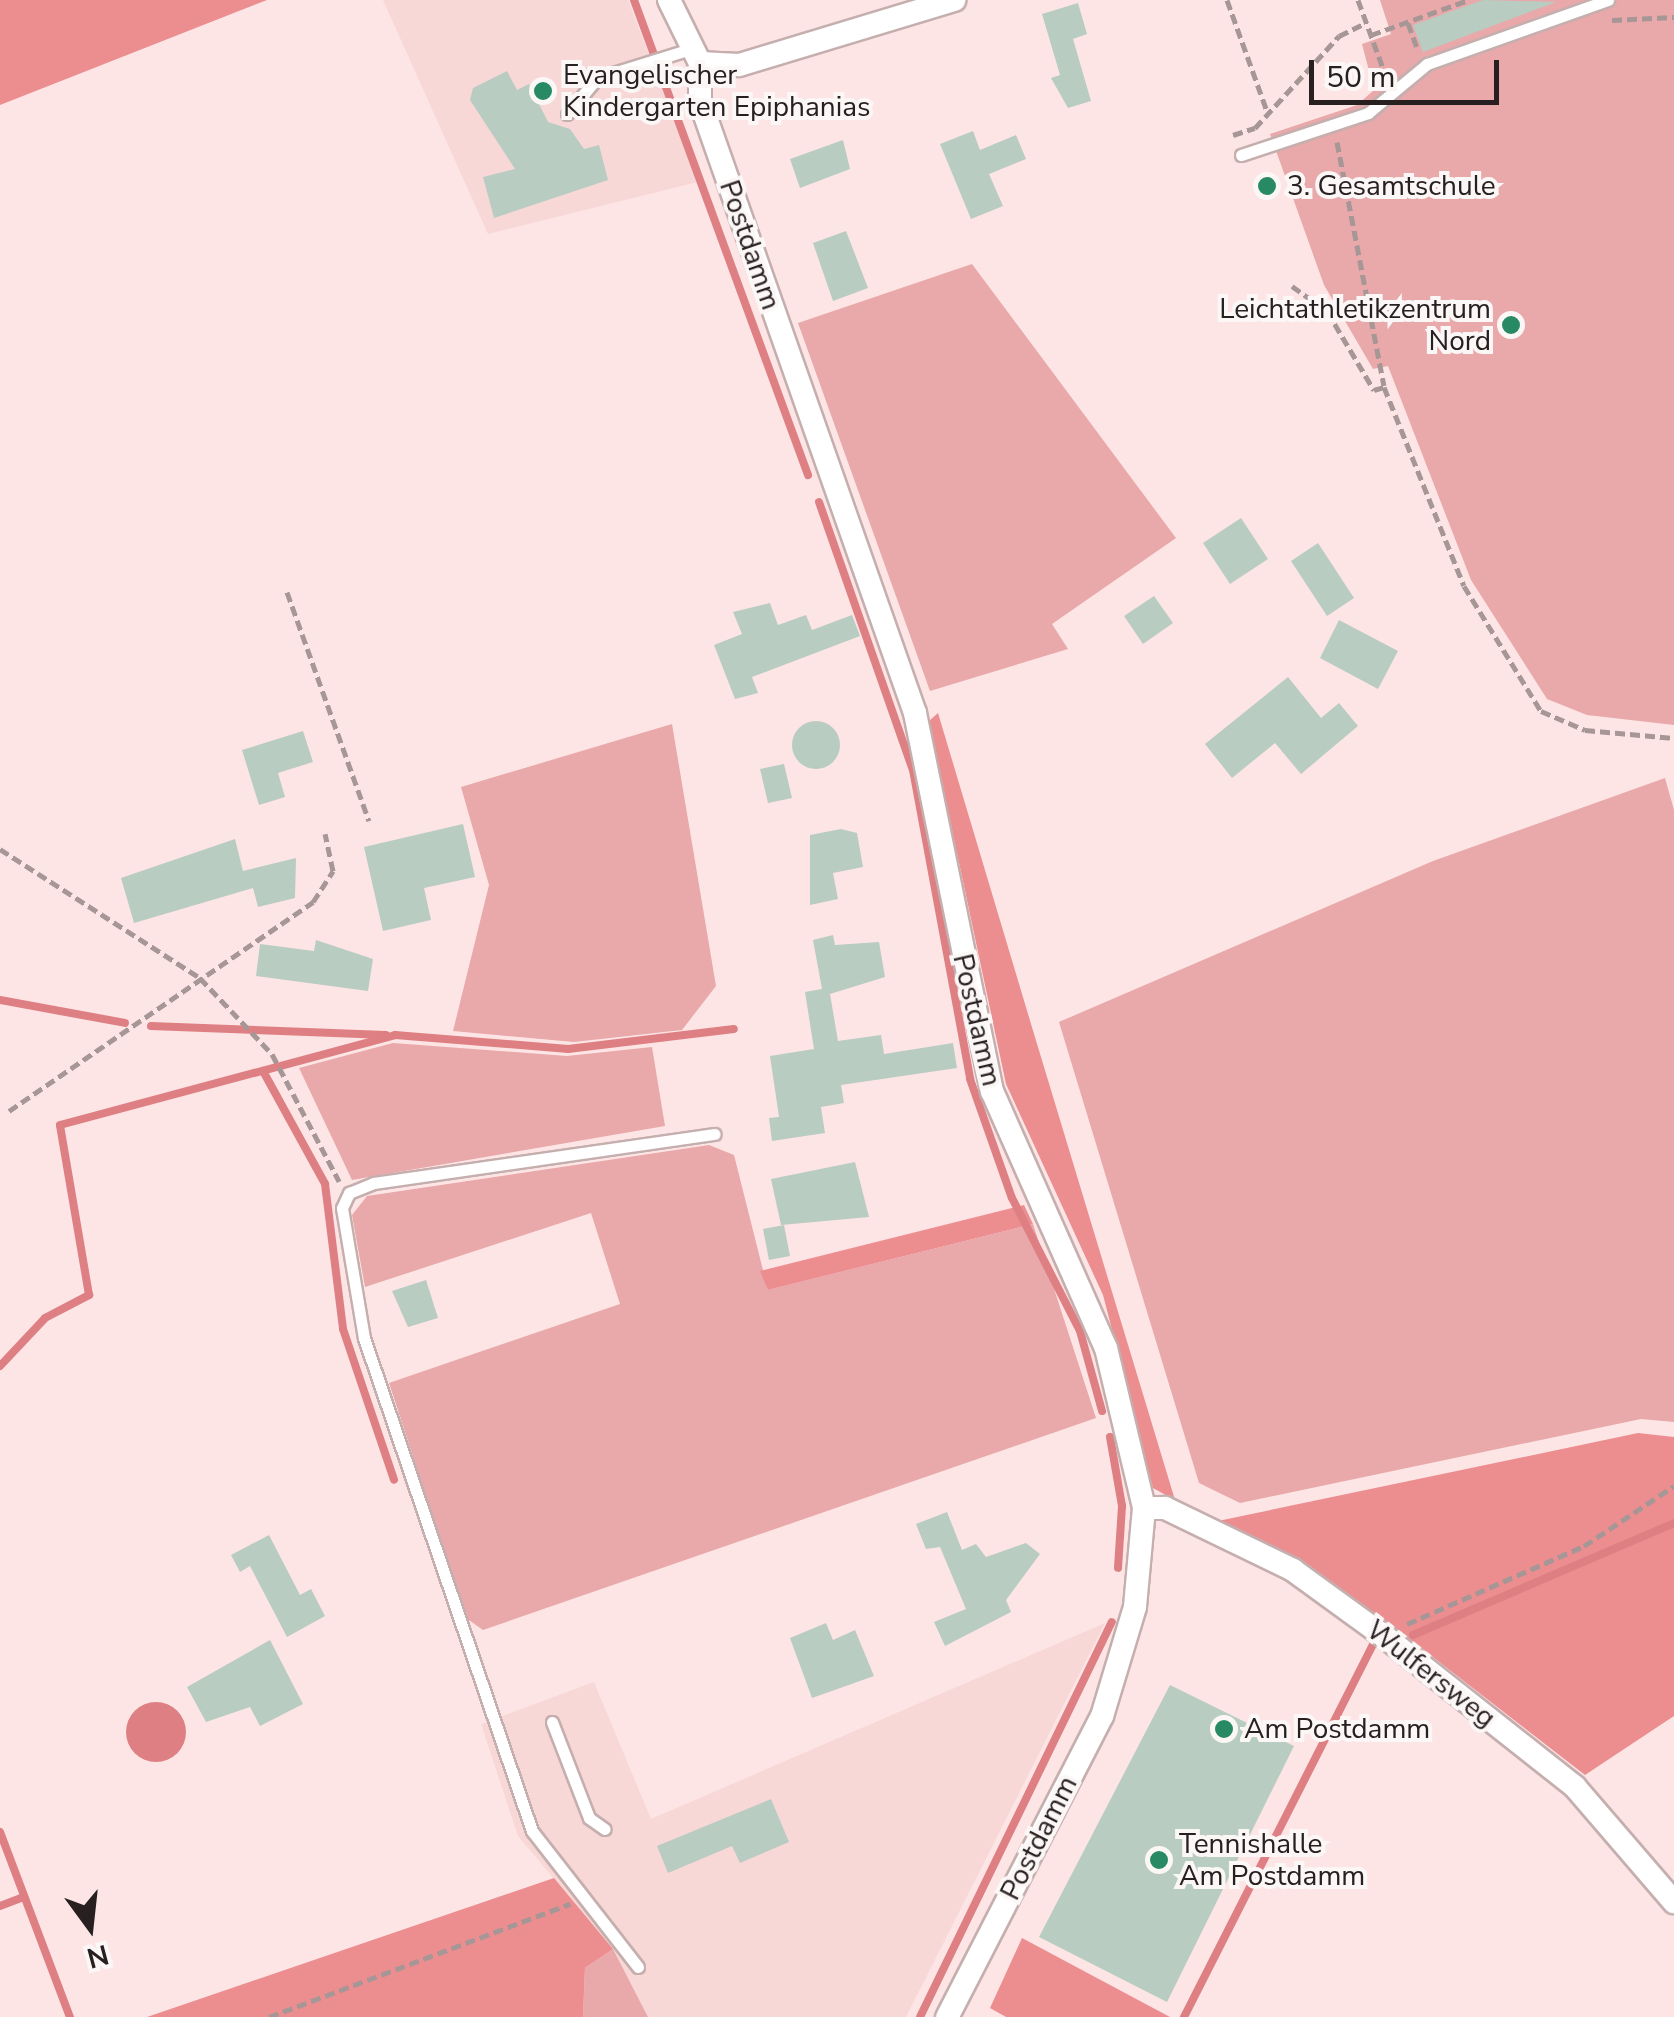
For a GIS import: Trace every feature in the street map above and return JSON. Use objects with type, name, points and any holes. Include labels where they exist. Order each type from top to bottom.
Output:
[{"type":"street","name":"Postdamm","points":[[668,0],[695,56],[700,101],[916,713],[992,1091],[1106,1348],[1144,1508],[1135,1607],[1102,1716],[947,2017]]},
{"type":"street","points":[[695,56],[739,65],[954,0]]},
{"type":"street","name":"Wulfersweg","points":[[1144,1508],[1165,1508],[1293,1570],[1384,1636],[1574,1787],[1674,1902]]},
{"type":"lane","points":[[1241,155],[1334,124],[1392,93],[1424,68],[1608,0]]},
{"type":"lane","points":[[567,114],[597,78],[663,57],[695,56]]},
{"type":"lane","points":[[638,1967],[532,1831],[364,1338],[342,1208],[349,1192],[714,1134]]},
{"type":"lane","points":[[552,1722],[589,1818],[605,1829]]},
{"type":"path","points":[[1228,0],[1268,114]]},
{"type":"path","points":[[1358,0],[1392,93]]},
{"type":"path","points":[[1371,36],[1468,0]]},
{"type":"path","points":[[1407,22],[1424,68]]},
{"type":"path","points":[[1233,136],[1268,114],[1339,36],[1366,23]]},
{"type":"path","points":[[1334,124],[1384,388],[1464,586],[1541,712],[1585,730],[1674,738]]},
{"type":"path","points":[[1292,286],[1327,310],[1374,390],[1384,388]]},
{"type":"path","points":[[288,592],[369,822]]},
{"type":"path","points":[[9,1111],[313,902],[333,870],[325,834]]},
{"type":"path","points":[[0,849],[200,978],[272,1054],[349,1192]]},
{"type":"path","points":[[1384,1636],[1584,1546],[1674,1486]]},
{"type":"path","points":[[270,2017],[587,1898]]},
{"type":"shaded area","points":[[0,0],[267,0],[0,105]]},
{"type":"shaded area","name":"Evangelischer Kindergarten Epiphanias","points":[[383,0],[628,0],[698,182],[488,234]]},
{"type":"shaded area","name":"Leichtathletikzentrum Nord","points":[[1380,0],[1674,0],[1674,725],[1587,715],[1547,699],[1471,580],[1388,366],[1373,369],[1324,285],[1270,134],[1357,105],[1374,90],[1362,44],[1391,34]]},
{"type":"shaded area","points":[[972,264],[1176,538],[1052,624],[1068,649],[930,691],[798,323]]},
{"type":"shaded area","points":[[938,713],[1175,1500],[1153,1488],[1103,1295],[1006,1084],[929,721]]},
{"type":"shaded area","points":[[672,724],[716,986],[682,1030],[574,1042],[453,1031],[489,885],[461,787]]},
{"type":"shaded area","points":[[1665,778],[1674,810],[1674,1422],[1641,1419],[1240,1503],[1199,1483],[1059,1022],[1433,861]]},
{"type":"shaded area","points":[[393,1043],[567,1056],[652,1047],[665,1126],[352,1180],[299,1068]]},
{"type":"shaded area","points":[[709,1145],[734,1155],[768,1290],[1033,1224],[1096,1418],[483,1630],[466,1618],[389,1383],[620,1304],[591,1213],[365,1287],[352,1215],[367,1196]]},
{"type":"shaded area","points":[[1024,1205],[1033,1224],[768,1290],[760,1271]]},
{"type":"shaded area","points":[[1638,1433],[1674,1437],[1674,1716],[1585,1775],[1411,1640],[1218,1521]]},
{"type":"shaded area","points":[[1105,1623],[906,2017],[648,2017],[613,1949],[518,1836],[481,1724],[594,1682],[651,1819]]},
{"type":"shaded area","points":[[156,1702],[177,1711],[186,1732],[177,1753],[156,1762],[135,1753],[126,1732],[135,1711]]},
{"type":"shaded area","points":[[554,1878],[613,1949],[585,1968],[583,2017],[147,2017]]},
{"type":"shaded area","points":[[1022,1938],[1170,2017],[1006,2017],[990,2008]]},
{"type":"shaded area","points":[[613,1949],[648,2017],[583,2017],[585,1968]]},
{"type":"building","points":[[1483,0],[1556,2],[1423,52],[1413,25]]},
{"type":"building","points":[[1078,3],[1087,34],[1073,39],[1091,101],[1068,108],[1051,78],[1060,75],[1042,14]]},
{"type":"building","points":[[507,71],[517,90],[529,84],[548,122],[570,129],[584,149],[599,145],[608,180],[494,218],[483,177],[515,169],[470,100],[473,88]]},
{"type":"building","points":[[973,131],[980,150],[1016,135],[1026,159],[989,174],[1003,206],[971,219],[940,144]]},
{"type":"building","points":[[843,140],[850,169],[800,188],[790,159]]},
{"type":"building","points":[[846,231],[868,288],[833,301],[813,243]]},
{"type":"building","points":[[1241,518],[1268,559],[1230,584],[1203,543]]},
{"type":"building","points":[[1318,543],[1354,598],[1327,616],[1291,561]]},
{"type":"building","points":[[1154,596],[1173,623],[1143,644],[1124,616]]},
{"type":"building","points":[[770,603],[778,625],[806,615],[812,630],[852,615],[860,636],[752,677],[758,693],[735,699],[714,645],[742,634],[733,612]]},
{"type":"building","points":[[1339,620],[1398,651],[1378,689],[1320,658]]},
{"type":"building","points":[[1288,677],[1321,718],[1339,703],[1358,726],[1301,774],[1275,743],[1232,778],[1205,744]]},
{"type":"building","points":[[816,721],[833,728],[840,745],[833,762],[816,769],[799,762],[792,745],[799,728]]},
{"type":"building","points":[[303,731],[313,762],[278,773],[285,797],[259,805],[242,750]]},
{"type":"building","points":[[784,764],[792,798],[768,803],[760,769]]},
{"type":"building","points":[[463,824],[475,877],[424,888],[431,920],[383,931],[364,847]]},
{"type":"building","points":[[841,829],[857,833],[863,867],[833,873],[838,899],[810,905],[810,835]]},
{"type":"building","points":[[235,839],[243,871],[296,858],[295,898],[258,907],[253,888],[134,923],[121,878]]},
{"type":"building","points":[[833,935],[835,945],[879,942],[885,977],[830,994],[838,1041],[881,1035],[884,1054],[953,1043],[957,1068],[841,1085],[844,1103],[821,1107],[825,1133],[772,1141],[769,1118],[779,1117],[770,1056],[814,1049],[805,992],[822,989],[813,940]]},
{"type":"building","points":[[316,940],[373,959],[368,991],[256,976],[260,944],[314,951]]},
{"type":"building","points":[[855,1162],[869,1217],[781,1225],[771,1179]]},
{"type":"building","points":[[784,1225],[790,1256],[769,1260],[763,1229]]},
{"type":"building","points":[[426,1280],[438,1318],[408,1327],[392,1291]]},
{"type":"building","points":[[947,1512],[962,1550],[976,1544],[986,1557],[1026,1543],[1040,1554],[1006,1600],[1011,1612],[945,1646],[934,1622],[966,1609],[940,1547],[926,1549],[916,1524]]},
{"type":"building","points":[[269,1535],[300,1595],[311,1589],[325,1616],[287,1637],[250,1566],[240,1572],[231,1555]]},
{"type":"building","points":[[826,1623],[833,1640],[855,1630],[874,1676],[812,1698],[790,1638]]},
{"type":"building","points":[[270,1640],[303,1704],[260,1726],[250,1707],[206,1722],[187,1687]]},
{"type":"building","name":"Tennishalle Am Postdamm","points":[[1170,1685],[1294,1746],[1167,2002],[1039,1937]]},
{"type":"building","points":[[771,1799],[789,1842],[740,1863],[732,1846],[668,1873],[657,1846]]},
{"type":"waterway","points":[[634,0],[808,475]]},
{"type":"waterway","points":[[819,502],[913,770],[970,1079],[1012,1198],[1080,1331],[1102,1411]]},
{"type":"waterway","points":[[0,1000],[125,1023]]},
{"type":"waterway","points":[[151,1026],[386,1035]]},
{"type":"waterway","points":[[0,1366],[45,1318],[89,1295],[60,1125],[395,1035],[568,1049],[734,1029]]},
{"type":"waterway","points":[[263,1071],[325,1184],[343,1329],[394,1480]]},
{"type":"waterway","points":[[1110,1437],[1122,1506],[1118,1568]]},
{"type":"waterway","points":[[1413,1635],[1674,1523]]},
{"type":"waterway","points":[[920,2017],[1112,1622]]},
{"type":"waterway","points":[[1184,2017],[1373,1644]]},
{"type":"waterway","points":[[0,1832],[70,2017]]},
{"type":"waterway","points":[[0,1906],[24,1897]]},
{"type":"place","name":"Evangelischer Kindergarten Epiphanias","points":[[543,91]]},
{"type":"place","name":"3. Gesamtschule","points":[[1267,186]]},
{"type":"place","name":"Leichtathletikzentrum Nord","points":[[1511,325]]},
{"type":"place","name":"Am Postdamm","points":[[1224,1729]]},
{"type":"place","name":"Tennishalle Am Postdamm","points":[[1159,1860]]}]
